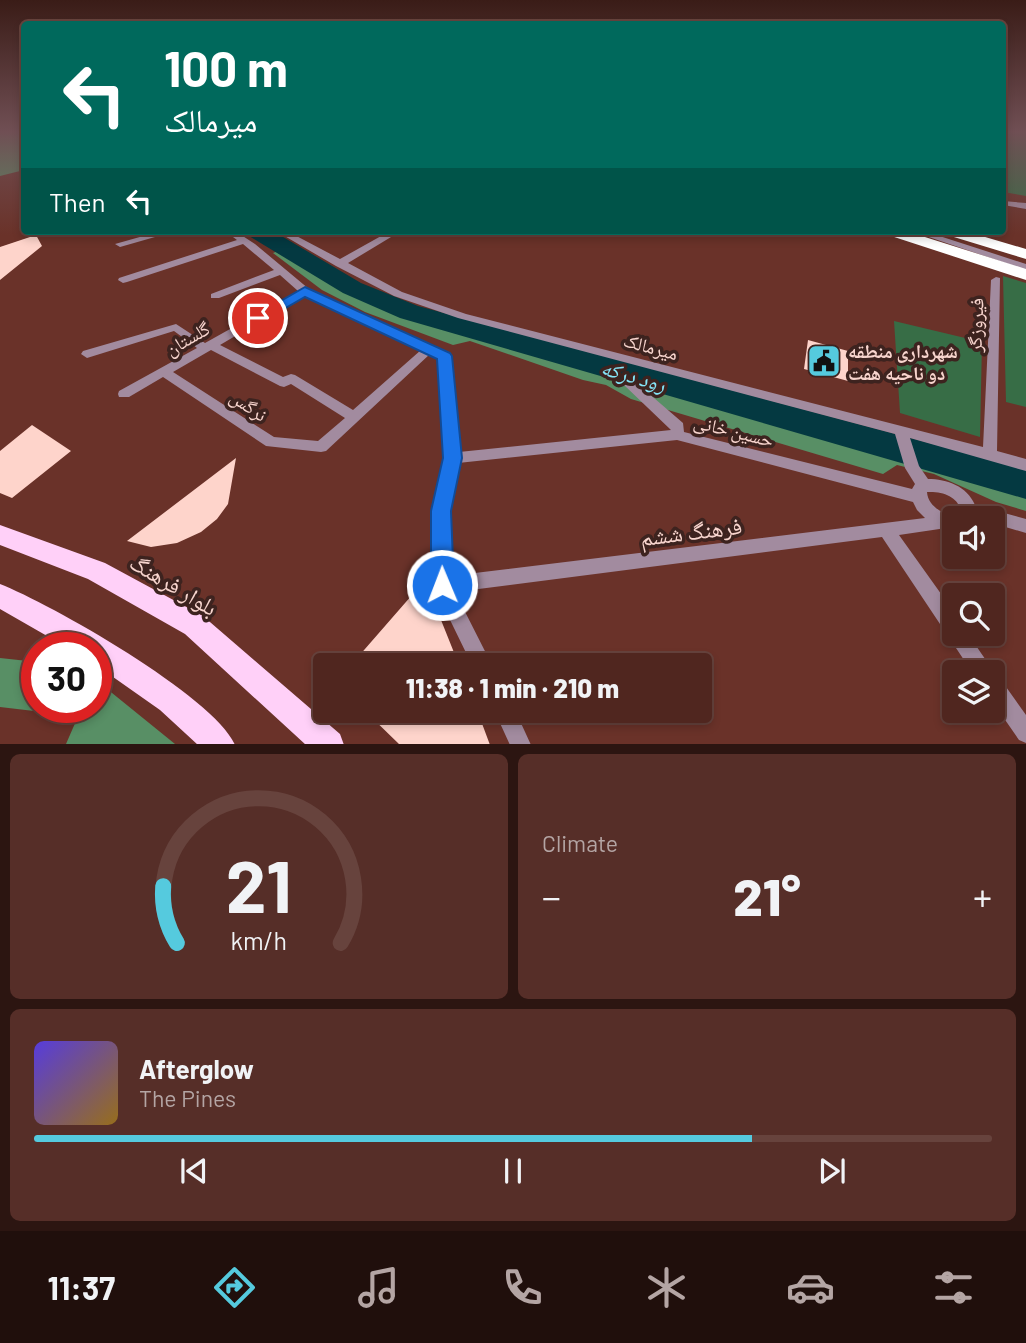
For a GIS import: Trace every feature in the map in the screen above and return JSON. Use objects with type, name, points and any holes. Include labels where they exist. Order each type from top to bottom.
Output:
[{"type":"highway","points":[[902,235],[1026,275]]},
{"type":"highway","points":[[962,235],[1026,254]]},
{"type":"main road","name":"بلوار فرهنگ","points":[[0,535],[96,571],[194,625],[329,744]]},
{"type":"main road","points":[[0,596],[98,648],[191,714],[220,744]]},
{"type":"street","points":[[1006,203],[1026,206]]},
{"type":"street","points":[[120,244],[156,235]]},
{"type":"street","points":[[235,235],[305,291],[444,356],[452,458],[441,511],[442,585],[476,653]]},
{"type":"street","name":"میرمالک","points":[[287,235],[398,294],[462,316],[903,437],[1026,465]]},
{"type":"street","points":[[339,264],[390,235]]},
{"type":"street","points":[[927,235],[1026,267]]},
{"type":"street","points":[[947,235],[1026,260]]},
{"type":"street","points":[[123,280],[244,241]]},
{"type":"street","points":[[215,296],[281,271]]},
{"type":"street","name":"فیروزگر","points":[[990,455],[996,280]]},
{"type":"street","name":"گلستان","points":[[124,394],[305,291]]},
{"type":"street","points":[[87,354],[176,327],[208,346],[284,383],[291,378],[354,417],[429,349]]},
{"type":"street","name":"نرگس","points":[[164,372],[271,442],[321,447],[354,417]]},
{"type":"street","points":[[628,382],[678,427],[677,435]]},
{"type":"street","name":"حسین خانی","points":[[452,458],[677,435],[921,491],[938,485],[955,492],[965,506]]},
{"type":"street","points":[[903,437],[925,508],[942,518]]},
{"type":"street","points":[[1005,522],[1026,526]]},
{"type":"street","name":"فرهنگ ششم","points":[[442,585],[942,524]]},
{"type":"street","points":[[885,529],[942,611]]},
{"type":"street","points":[[1005,703],[1026,733]]},
{"type":"street","points":[[511,723],[521,744]]},
{"type":"green space","points":[[0,166],[21,166],[21,171],[0,176]]},
{"type":"green space","points":[[1006,166],[1026,166],[1026,196],[1006,193]]},
{"type":"green space","points":[[278,251],[375,306],[1026,493],[1026,511],[996,502],[934,474],[897,465],[883,474],[631,399],[606,385],[583,380],[470,341],[453,345],[365,312],[322,290],[273,253]]},
{"type":"green space","points":[[1003,276],[1026,283],[1026,407],[1006,402]]},
{"type":"green space","points":[[894,321],[982,342],[980,437],[900,413]]},
{"type":"green space","points":[[0,658],[21,660],[21,709],[0,707]]},
{"type":"green space","points":[[112,693],[175,744],[66,744],[75,723],[112,723]]},
{"type":"building","points":[[36,235],[42,246],[0,280],[0,247]]},
{"type":"building","points":[[808,340],[848,351],[848,381],[804,369]]},
{"type":"building","points":[[32,425],[71,451],[12,498],[0,493],[0,451]]},
{"type":"building","points":[[236,458],[228,504],[217,519],[201,532],[177,543],[151,547],[127,541]]},
{"type":"building","points":[[419,587],[439,615],[454,653],[361,653]]},
{"type":"building","points":[[377,723],[482,723],[490,744],[399,744]]},
{"type":"waterway","name":"رود درکه","points":[[264,235],[352,288],[409,312],[1026,484]]},
{"type":"place","name":"شهرداری منطقه دو ناحیه هفت","points":[[824,361]]},
{"type":"route","points":[[258,318],[305,291],[444,356],[452,458],[441,511],[442,585]]}]
